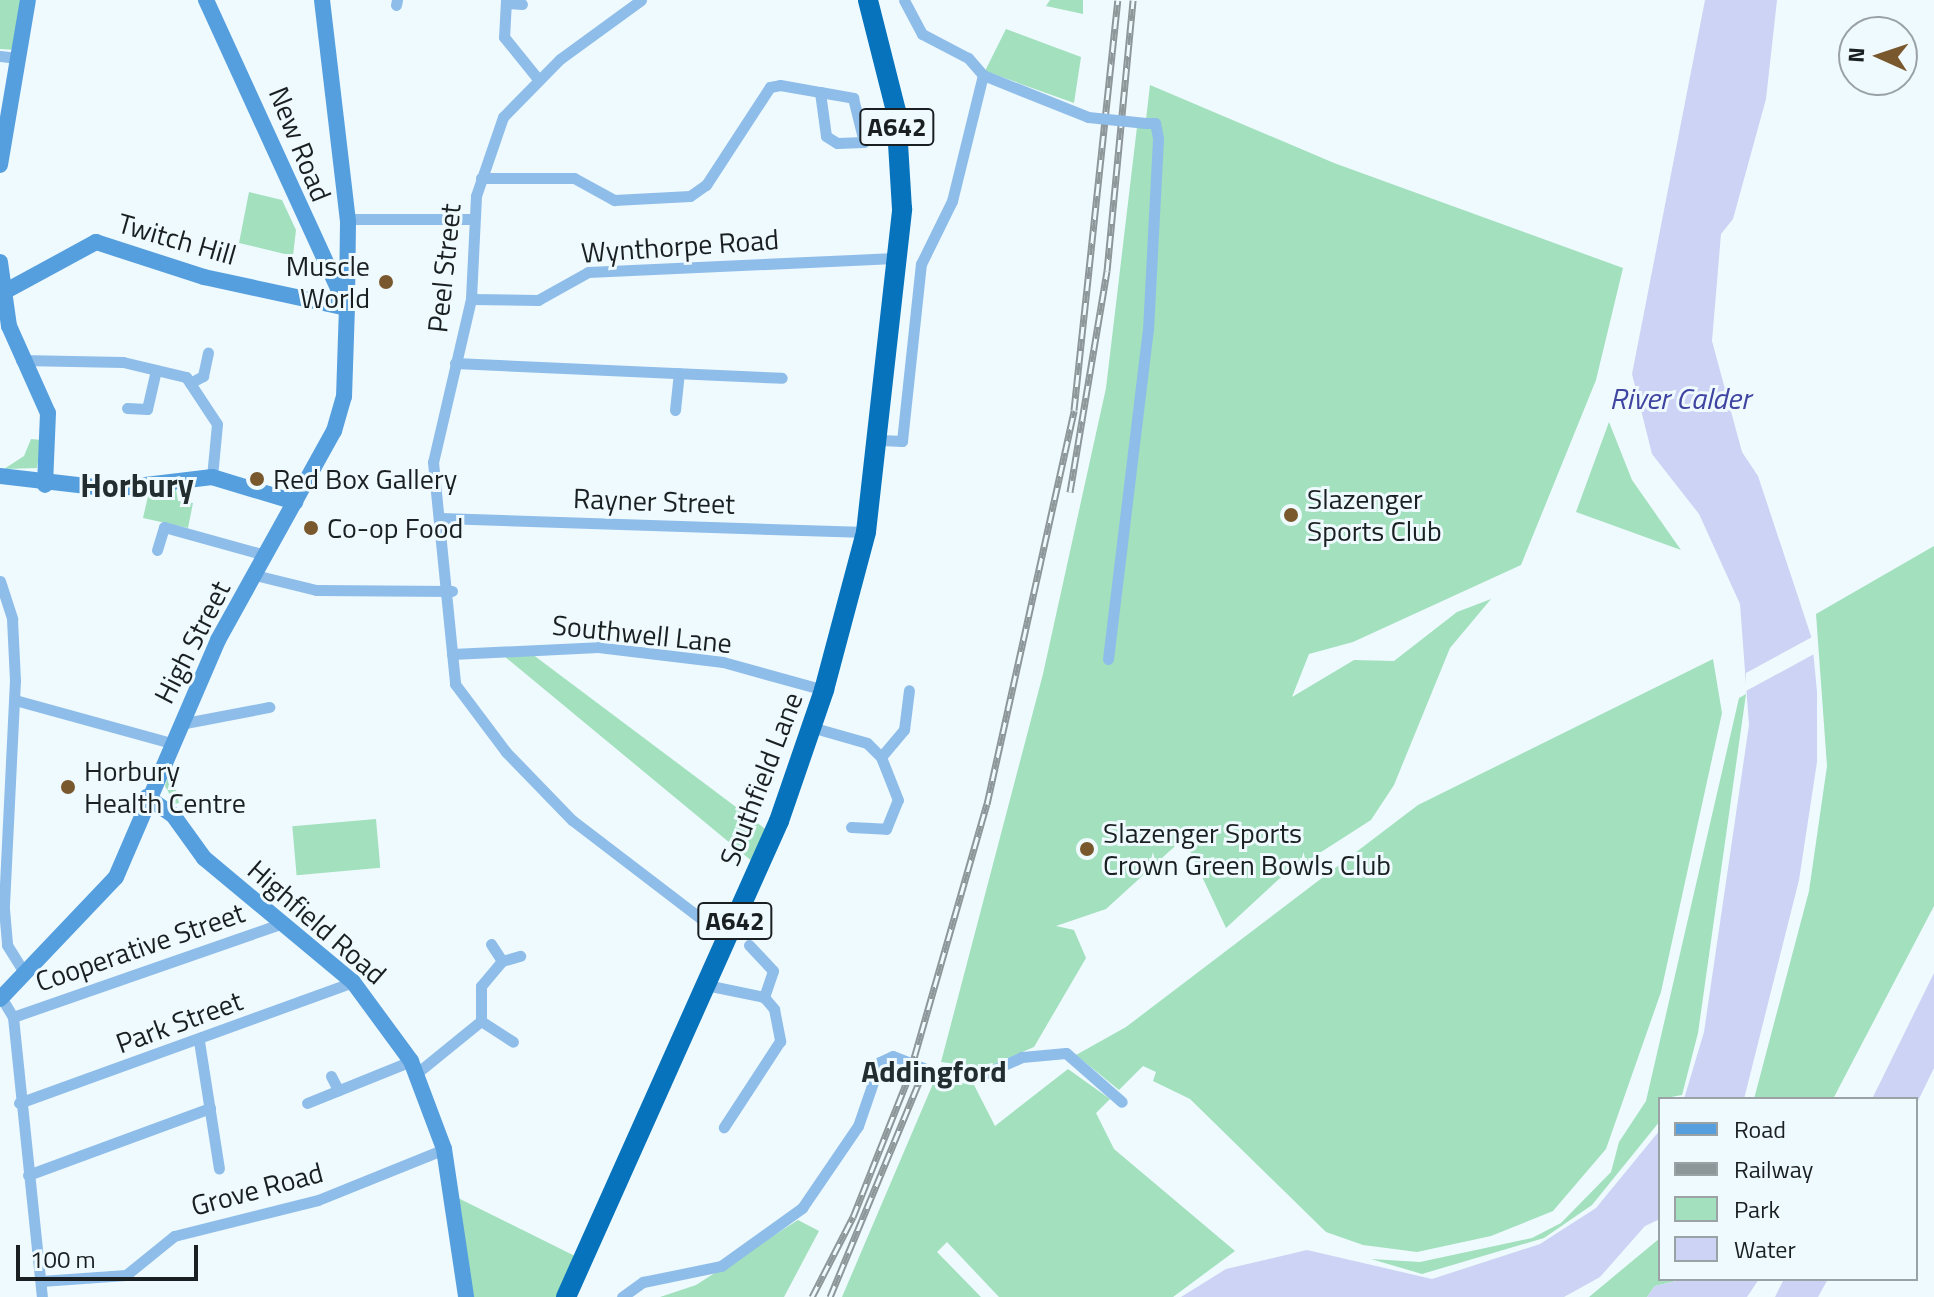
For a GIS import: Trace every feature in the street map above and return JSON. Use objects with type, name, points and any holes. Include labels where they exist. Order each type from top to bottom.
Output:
[{"type":"highway","name":"Southfield Lane","points":[[566,1297],[706,985],[811,727],[824,690],[866,532],[881,440],[900,258],[896,111],[868,0]]},
{"type":"main road","points":[[0,165],[9,57],[28,0]]},
{"type":"main road","name":"New Road","points":[[206,0],[347,308]]},
{"type":"main road","name":"High Street","points":[[1,998],[116,877],[179,724],[340,413],[350,340],[347,308],[348,219],[322,0]]},
{"type":"main road","name":"Twitch Hill","points":[[4,292],[96,242],[204,277],[347,308]]},
{"type":"main road","points":[[0,262],[20,360],[48,413],[45,485]]},
{"type":"main road","points":[[0,476],[45,485],[125,489],[212,477],[295,502]]},
{"type":"main road","name":"Highfield Road","points":[[147,797],[173,815],[204,858],[353,982],[414,1067],[444,1149],[466,1297]]},
{"type":"street","name":"Peel Street","points":[[641,0],[538,79],[503,117],[481,178],[473,219],[471,299],[433,440],[452,591],[455,684],[506,752],[572,820],[708,924]]},
{"type":"street","points":[[904,0],[922,34],[968,58],[983,75],[1088,117],[1155,123],[1158,138],[1148,330],[1108,659]]},
{"type":"street","points":[[522,4],[506,1],[507,44],[538,79]]},
{"type":"street","points":[[881,440],[902,441],[921,264],[952,201],[983,75]]},
{"type":"street","points":[[481,178],[574,178],[614,200],[690,196],[706,185],[770,87],[820,92],[853,98],[864,142],[837,143],[826,136],[820,92]]},
{"type":"street","points":[[348,219],[473,219]]},
{"type":"street","name":"Wynthorpe Road","points":[[471,299],[538,300],[588,272],[900,258]]},
{"type":"street","points":[[190,383],[203,376],[208,353]]},
{"type":"street","points":[[20,360],[123,362],[190,383],[217,424],[212,477]]},
{"type":"street","points":[[455,363],[774,375]]},
{"type":"street","points":[[127,408],[147,409],[156,370]]},
{"type":"street","points":[[675,410],[679,373]]},
{"type":"street","name":"Rayner Street","points":[[441,518],[866,532]]},
{"type":"street","points":[[157,550],[164,527],[265,555]]},
{"type":"street","points":[[255,575],[316,590],[452,591]]},
{"type":"street","points":[[0,581],[12,619],[15,700],[2,849],[4,944],[25,974]]},
{"type":"street","name":"Southwell Lane","points":[[452,654],[598,647],[723,662],[824,690]]},
{"type":"street","points":[[881,757],[904,730],[909,690]]},
{"type":"street","points":[[15,700],[171,743]]},
{"type":"street","points":[[179,724],[269,707]]},
{"type":"street","points":[[811,727],[867,743],[881,757],[898,800],[886,829],[851,827]]},
{"type":"street","name":"Cooperative Street","points":[[13,1017],[283,923]]},
{"type":"street","points":[[491,944],[502,961]]},
{"type":"street","points":[[749,945],[773,971],[764,997]]},
{"type":"street","points":[[481,1021],[481,986],[502,961],[520,956]]},
{"type":"street","name":"Park Street","points":[[19,1103],[199,1041],[353,982]]},
{"type":"street","points":[[706,985],[764,997],[774,1009],[780,1041],[724,1127]]},
{"type":"street","points":[[1,998],[13,1017],[19,1103],[42,1297]]},
{"type":"street","points":[[481,1021],[513,1042]]},
{"type":"street","points":[[307,1103],[338,1090],[414,1067],[481,1021]]},
{"type":"street","points":[[199,1041],[219,1168]]},
{"type":"street","points":[[622,1297],[643,1282],[721,1266],[802,1208],[858,1126],[880,1062],[893,1056],[936,1073],[986,1073],[1022,1057],[1066,1053],[1122,1102]]},
{"type":"street","points":[[331,1076],[338,1090]]},
{"type":"street","points":[[28,1175],[210,1108]]},
{"type":"street","name":"Grove Road","points":[[41,1281],[126,1275],[161,1241],[318,1200],[444,1149]]},
{"type":"green space","points":[[0,0],[24,0],[16,50],[0,49]]},
{"type":"green space","points":[[1050,0],[1083,0],[1083,14],[1046,6]]},
{"type":"green space","points":[[1006,29],[1081,57],[1074,103],[985,71]]},
{"type":"green space","name":"Slazenger Sports Club","points":[[1150,85],[1334,163],[1623,268],[1596,380],[1521,565],[1353,642],[1309,654],[1292,697],[1354,660],[1394,661],[1457,612],[1491,599],[1450,648],[1394,785],[1371,820],[1279,879],[1226,928],[1184,838],[1106,909],[1056,926],[1074,930],[1086,958],[1034,1047],[985,1068],[941,1062],[1043,674],[1106,388],[1137,127],[1145,128]]},
{"type":"green space","points":[[249,192],[282,200],[296,230],[293,256],[239,243]]},
{"type":"green space","points":[[1609,422],[1632,480],[1681,550],[1576,512]]},
{"type":"green space","points":[[31,439],[41,440],[37,468],[4,469],[24,456]]},
{"type":"green space","points":[[176,489],[178,501],[193,503],[188,528],[143,518],[148,496]]},
{"type":"green space","points":[[1934,546],[1934,906],[1834,1097],[1755,1097],[1809,891],[1827,766],[1816,614]]},
{"type":"green space","points":[[524,648],[772,834],[759,867],[498,651]]},
{"type":"green space","points":[[1713,659],[1722,713],[1661,992],[1606,1149],[1553,1211],[1491,1236],[1417,1252],[1363,1245],[1326,1232],[1190,1099],[1153,1081],[1156,1072],[1143,1066],[1119,1090],[1076,1055],[1126,1027],[1418,805]]},
{"type":"green space","points":[[1746,694],[1698,1033],[1682,1095],[1658,1097],[1658,1123],[1592,1205],[1544,1238],[1422,1274],[1371,1259],[1420,1262],[1532,1238],[1561,1223],[1611,1172],[1619,1142],[1646,1101],[1739,698]]},
{"type":"green space","points":[[171,767],[179,803],[175,804],[165,786]]},
{"type":"green space","points":[[376,819],[380,868],[297,875],[292,826]]},
{"type":"green space","points":[[1068,1069],[1110,1099],[1096,1113],[1114,1149],[1235,1251],[1173,1297],[999,1297],[947,1242],[937,1252],[981,1297],[842,1297],[935,1079],[974,1085],[995,1126]]},
{"type":"green space","points":[[454,1196],[583,1260],[566,1297],[466,1297]]},
{"type":"green space","points":[[798,1220],[819,1231],[784,1297],[660,1297],[696,1285]]},
{"type":"green space","points":[[1658,1240],[1658,1281],[1676,1281],[1655,1286],[1647,1297],[1589,1297]]},
{"type":"water","name":"River Calder","points":[[1705,0],[1777,0],[1766,99],[1733,219],[1721,234],[1712,341],[1742,452],[1758,476],[1812,639],[1817,692],[1817,762],[1799,880],[1745,1097],[1685,1097],[1704,1032],[1749,725],[1740,604],[1699,514],[1652,454],[1632,374]]},
{"type":"water","points":[[1934,973],[1934,1068],[1918,1101],[1918,1097],[1873,1097]]},
{"type":"water","points":[[1658,1132],[1658,1220],[1645,1226],[1600,1277],[1564,1297],[1181,1297],[1226,1269],[1307,1250],[1432,1279],[1540,1244],[1596,1208]]},
{"type":"water","points":[[1676,1281],[1758,1281],[1747,1297],[1647,1297],[1655,1286]]},
{"type":"water","points":[[1783,1281],[1827,1281],[1818,1297],[1775,1297]]},
{"type":"pier","points":[[1814,636],[1816,653],[1746,691],[1746,673]]},
{"type":"railway","points":[[812,1297],[853,1217],[908,1079],[987,804],[1074,410],[1118,0]]},
{"type":"railway","points":[[1070,492],[1107,271],[1133,0]]},
{"type":"railway","points":[[830,1297],[921,1077]]},
{"type":"place","name":"Muscle World","points":[[386,282]]},
{"type":"place","name":"Red Box Gallery","points":[[257,479]]},
{"type":"place","name":"Slazenger Sports Club","points":[[1291,515]]},
{"type":"place","name":"Co-op Food","points":[[311,528]]},
{"type":"place","name":"Horbury Health Centre","points":[[68,787]]},
{"type":"place","name":"Slazenger Sports Crown Green Bowls Club","points":[[1087,849]]},
{"type":"district","name":"Horbury","points":[[137,485]]},
{"type":"district","name":"Addingford","points":[[934,1071]]}]
